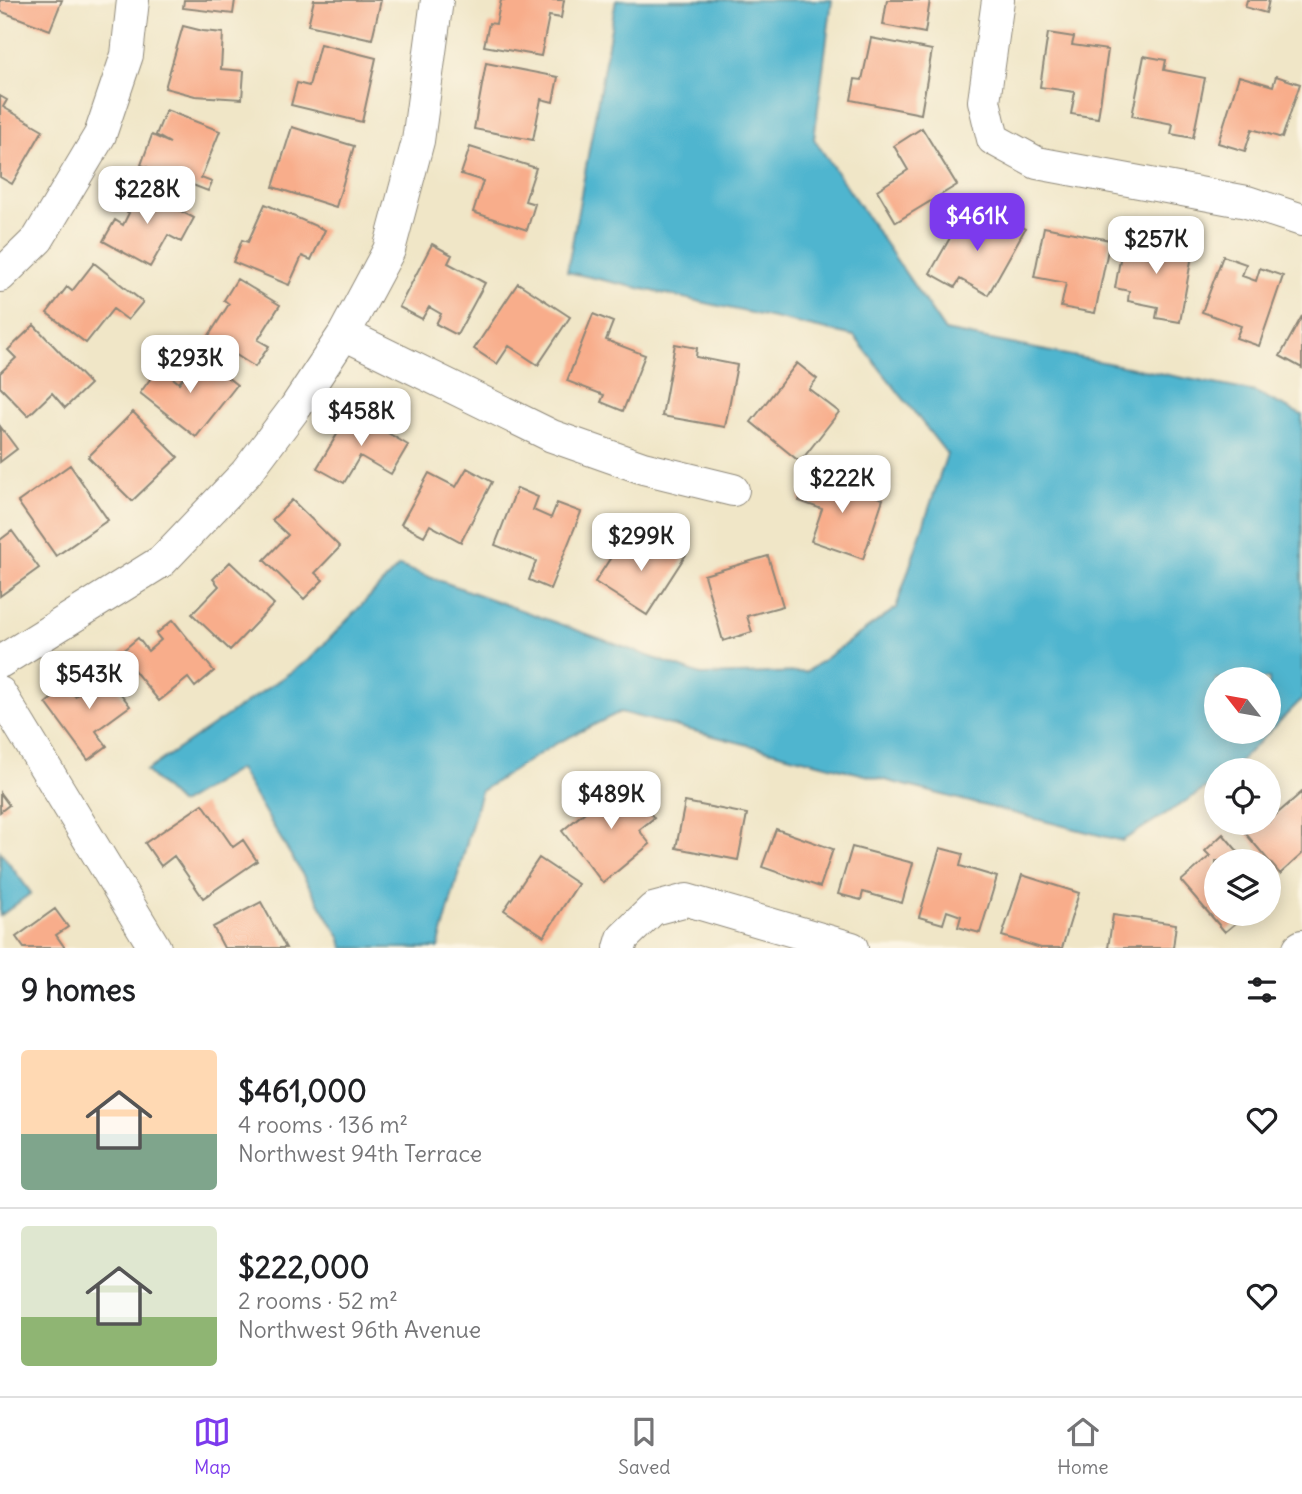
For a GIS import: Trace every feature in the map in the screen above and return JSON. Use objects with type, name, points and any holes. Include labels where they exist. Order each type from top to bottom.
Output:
[{"type":"street","points":[[0,276],[38,239],[100,135],[127,55],[134,0]]},
{"type":"street","points":[[0,662],[162,561],[246,473],[295,408],[344,334],[389,250],[418,141],[438,0]]},
{"type":"street","points":[[998,0],[984,101],[993,139],[1037,163],[1247,202],[1302,220]]},
{"type":"street","points":[[344,334],[552,436],[643,468],[733,490]]},
{"type":"street","points":[[0,693],[155,948]]},
{"type":"street","points":[[620,948],[623,938],[653,909],[687,900],[852,948]]},
{"type":"water","points":[[616,0],[832,0],[814,139],[945,331],[1255,392],[1302,415],[1302,699],[1281,720],[1281,667],[1204,667],[1204,744],[1257,744],[1243,758],[1204,758],[1204,790],[1122,841],[620,712],[555,744],[481,791],[438,948],[343,948],[341,939],[239,769],[180,804],[146,771],[310,659],[399,566],[701,675],[806,672],[896,608],[947,454],[854,336],[567,272]]},
{"type":"water","points":[[0,851],[31,893],[0,916]]},
{"type":"building","points":[[0,0],[62,0],[50,30],[0,11]]},
{"type":"building","points":[[184,0],[235,0],[233,14],[183,8]]},
{"type":"building","points":[[314,0],[381,0],[372,39],[308,25]]},
{"type":"building","points":[[501,0],[564,0],[561,18],[549,16],[541,56],[484,46],[489,23],[496,24]]},
{"type":"building","points":[[887,0],[930,0],[925,33],[883,25]]},
{"type":"building","points":[[1247,0],[1269,0],[1266,13],[1245,7]]},
{"type":"building","points":[[183,26],[223,33],[221,69],[244,71],[242,99],[195,96],[165,88]]},
{"type":"building","points":[[1048,33],[1074,37],[1072,45],[1108,50],[1098,118],[1071,114],[1075,92],[1040,87]]},
{"type":"building","points":[[871,38],[932,50],[921,114],[851,100],[855,79],[862,80]]},
{"type":"building","points":[[320,44],[376,58],[362,122],[291,105],[297,83],[309,86]]},
{"type":"building","points":[[1144,56],[1166,60],[1164,70],[1205,78],[1193,138],[1171,134],[1173,124],[1132,116]]},
{"type":"building","points":[[486,63],[558,77],[553,102],[541,99],[533,140],[474,129]]},
{"type":"building","points":[[1239,76],[1273,86],[1276,76],[1300,84],[1282,138],[1252,129],[1245,151],[1218,143]]},
{"type":"building","points":[[0,96],[7,100],[3,107],[43,130],[12,184],[0,177]]},
{"type":"building","points":[[166,110],[220,131],[201,178],[212,182],[208,191],[141,165],[152,135],[170,143],[156,135]]},
{"type":"building","points":[[292,127],[354,146],[336,207],[273,187]]},
{"type":"building","points":[[922,128],[957,185],[896,222],[877,190],[908,170],[894,146]]},
{"type":"building","points":[[470,147],[536,168],[525,201],[535,204],[527,230],[473,212],[483,181],[461,174]]},
{"type":"building","points":[[133,185],[194,218],[181,242],[168,235],[150,267],[103,241],[115,220],[123,225],[129,213],[120,208]]},
{"type":"building","points":[[265,204],[325,230],[311,260],[302,256],[289,285],[233,262],[242,240],[248,242]]},
{"type":"building","points":[[963,215],[991,231],[1000,215],[1025,229],[988,295],[960,279],[955,287],[930,273]]},
{"type":"building","points":[[1044,227],[1110,240],[1095,313],[1061,307],[1066,283],[1034,277]]},
{"type":"building","points":[[1124,237],[1146,241],[1144,256],[1161,259],[1165,239],[1194,244],[1180,322],[1156,318],[1158,307],[1128,301],[1129,291],[1115,288]]},
{"type":"building","points":[[432,244],[452,255],[448,263],[485,283],[457,335],[436,324],[441,314],[429,307],[422,319],[399,307]]},
{"type":"building","points":[[1223,256],[1246,264],[1242,276],[1256,281],[1260,268],[1283,276],[1259,346],[1236,338],[1241,326],[1202,312]]},
{"type":"building","points":[[94,263],[143,302],[128,320],[113,309],[86,343],[47,313],[67,287],[72,291]]},
{"type":"building","points":[[237,279],[280,305],[258,340],[269,346],[255,367],[208,337],[229,304],[224,300]]},
{"type":"building","points":[[518,283],[570,317],[538,365],[509,346],[497,364],[474,349]]},
{"type":"building","points":[[593,314],[613,322],[606,340],[645,355],[623,411],[601,402],[604,395],[567,381]]},
{"type":"building","points":[[1302,316],[1302,368],[1280,356]]},
{"type":"building","points":[[34,325],[90,384],[65,408],[52,393],[28,416],[0,387],[0,373],[16,358],[8,350]]},
{"type":"building","points":[[675,344],[697,348],[696,357],[737,365],[725,427],[662,416]]},
{"type":"building","points":[[200,356],[237,385],[196,437],[140,393],[159,367],[179,383]]},
{"type":"building","points":[[797,363],[817,379],[809,389],[839,412],[800,462],[751,422]]},
{"type":"building","points":[[351,411],[408,445],[391,474],[360,456],[344,483],[317,468]]},
{"type":"building","points":[[133,412],[178,457],[132,501],[88,457]]},
{"type":"building","points":[[0,426],[17,449],[0,462]]},
{"type":"building","points":[[70,465],[108,520],[56,556],[18,502]]},
{"type":"building","points":[[467,468],[492,482],[461,542],[430,525],[424,536],[401,524],[429,473],[456,487]]},
{"type":"building","points":[[809,474],[883,499],[863,559],[811,541],[822,509],[799,501]]},
{"type":"building","points":[[517,488],[538,497],[533,510],[551,518],[557,503],[581,512],[550,589],[529,580],[536,561],[495,545]]},
{"type":"building","points":[[292,500],[340,547],[315,573],[323,580],[304,599],[264,560],[288,535],[272,520]]},
{"type":"building","points":[[12,531],[39,568],[0,596],[0,540]]},
{"type":"building","points":[[624,537],[652,555],[663,538],[687,553],[647,615],[595,582]]},
{"type":"building","points":[[768,556],[783,606],[747,616],[752,632],[723,641],[704,575]]},
{"type":"building","points":[[230,562],[274,604],[230,650],[192,614],[219,586],[213,579]]},
{"type":"building","points":[[173,620],[214,671],[195,687],[188,678],[159,701],[120,653],[138,638],[148,651],[161,640],[156,634]]},
{"type":"building","points":[[100,666],[130,706],[96,731],[107,746],[88,760],[46,703],[68,686],[75,696],[87,687],[82,680]]},
{"type":"building","points":[[624,780],[654,818],[639,830],[650,844],[603,883],[562,831]]},
{"type":"building","points":[[1302,792],[1302,854],[1281,873],[1281,849],[1259,849],[1247,835],[1281,835],[1281,810]]},
{"type":"building","points":[[0,793],[9,805],[0,812]]},
{"type":"building","points":[[685,802],[747,814],[738,860],[676,848]]},
{"type":"building","points":[[203,804],[233,847],[243,840],[257,861],[203,898],[174,856],[161,866],[145,843]]},
{"type":"building","points":[[776,829],[833,849],[820,887],[762,867]]},
{"type":"building","points":[[1224,835],[1236,849],[1207,849]]},
{"type":"building","points":[[852,847],[913,863],[902,903],[863,892],[861,900],[838,894]]},
{"type":"building","points":[[940,848],[963,854],[960,866],[997,877],[980,933],[958,927],[961,916],[947,911],[943,924],[919,917]]},
{"type":"building","points":[[539,858],[578,884],[544,936],[504,910]]},
{"type":"building","points":[[1204,861],[1204,908],[1181,881]]},
{"type":"building","points":[[1022,875],[1079,893],[1062,948],[1041,948],[1002,936]]},
{"type":"building","points":[[261,902],[286,948],[224,948],[213,927]]},
{"type":"building","points":[[55,909],[68,927],[56,935],[65,948],[24,948],[16,937]]},
{"type":"building","points":[[1113,915],[1176,924],[1173,948],[1108,948]]},
{"type":"building","points":[[1220,926],[1232,926],[1225,932]]}]
